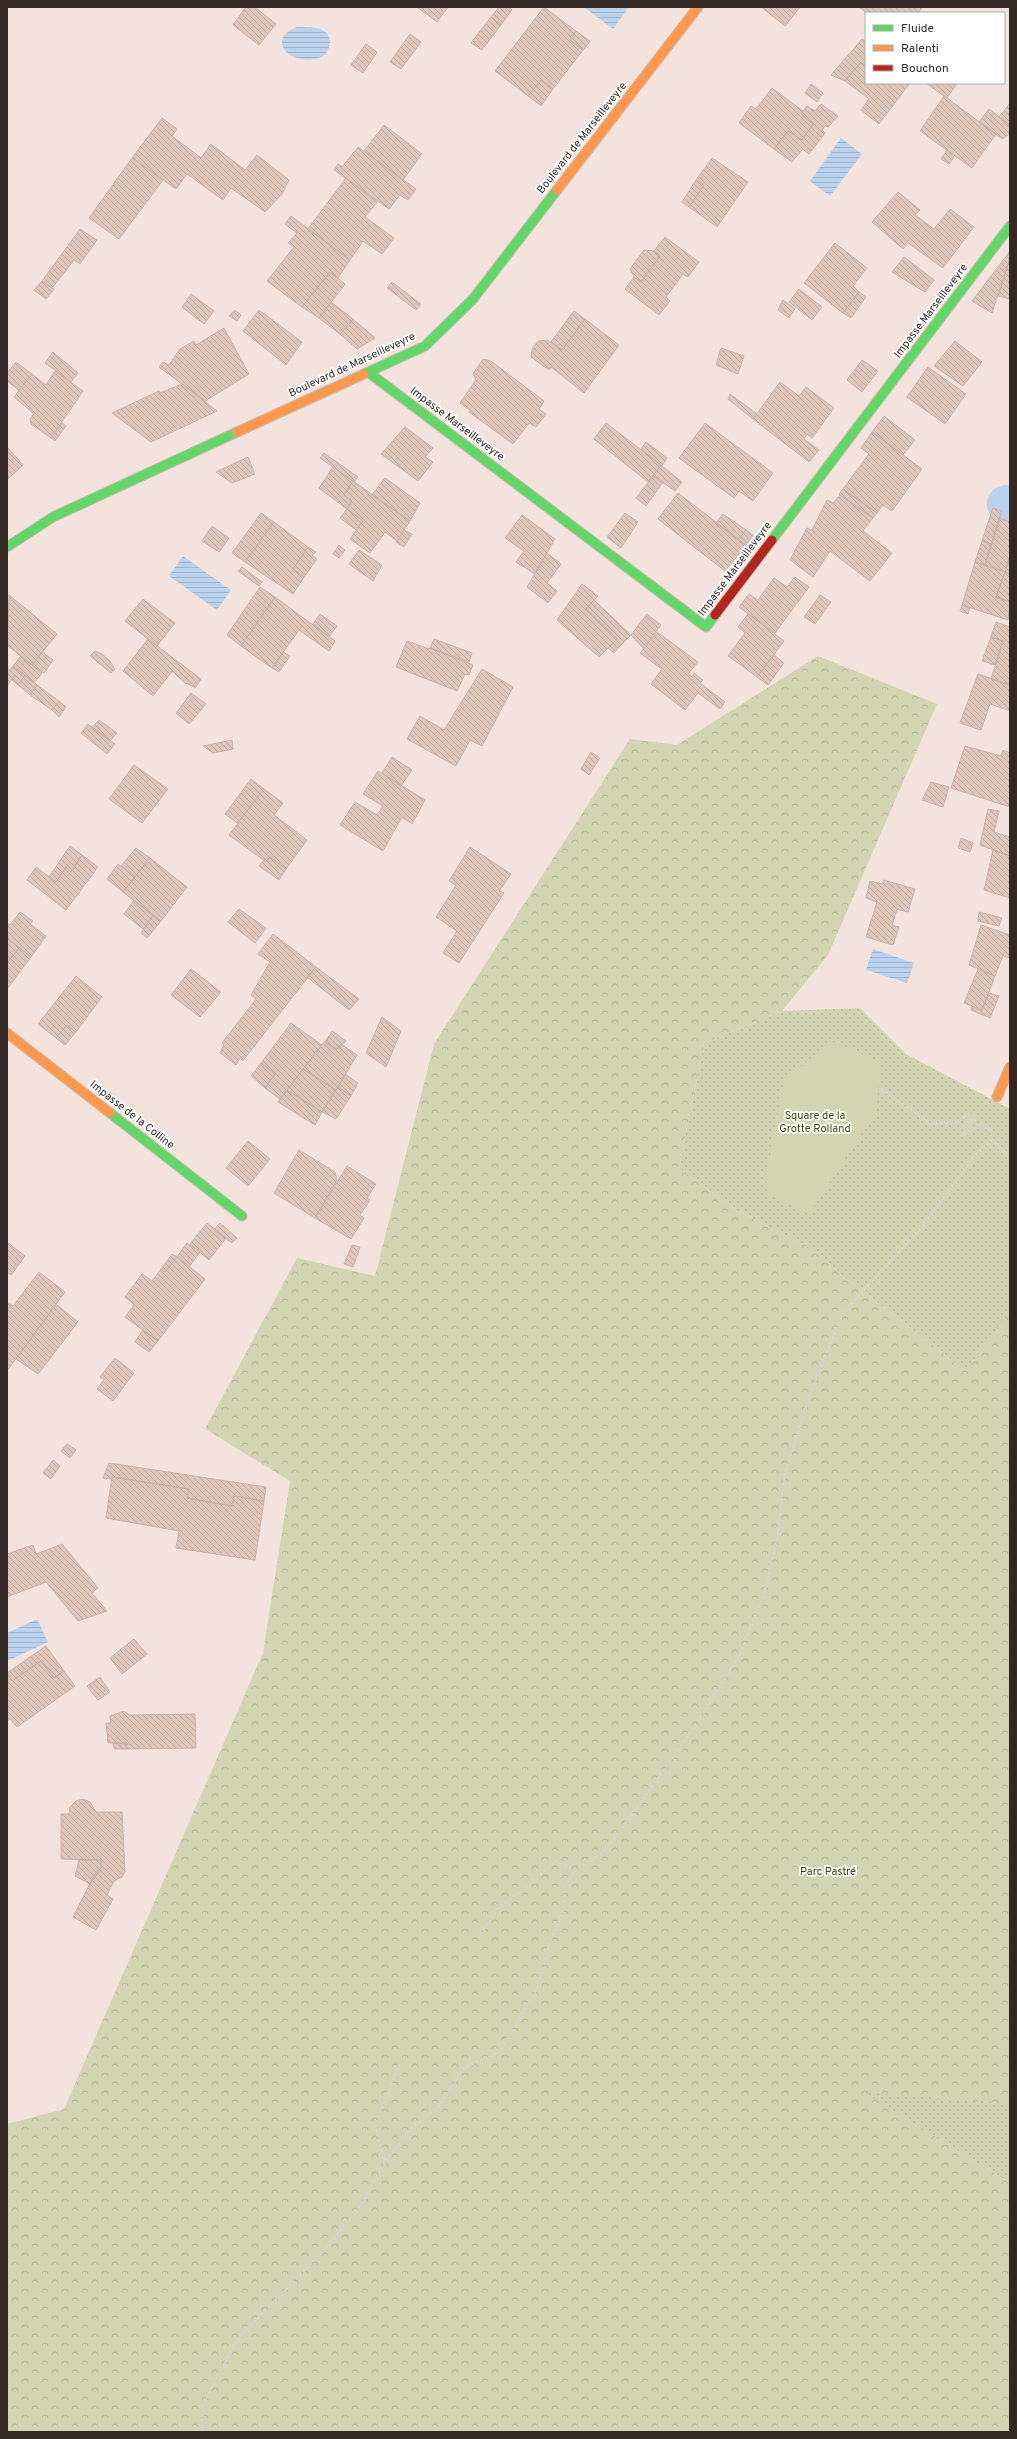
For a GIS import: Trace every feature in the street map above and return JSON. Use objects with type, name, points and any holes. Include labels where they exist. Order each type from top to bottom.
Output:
[{"type":"street","name":"Boulevard de Marseilleveyre","points":[[7,547],[26,532],[53,517],[424,346],[473,299],[698,7]]},
{"type":"street","name":"Impasse Marseilleveyre","points":[[368,372],[706,627],[1010,226]]},
{"type":"street","name":"Impasse de la Colline","points":[[7,1033],[242,1216]]},
{"type":"street","points":[[997,1096],[1010,1067]]},
{"type":"path","points":[[880,1089],[931,1124],[956,1122],[971,1113],[975,1118]]},
{"type":"path","points":[[202,2432],[203,2404],[239,2337],[312,2263],[359,2209],[385,2162],[410,2130],[438,2107],[465,2067],[500,2052],[539,1984],[549,1944],[564,1908],[565,1886],[575,1870],[600,1855],[616,1837],[697,1723],[740,1654],[764,1594],[778,1534],[784,1477],[809,1396],[843,1313],[921,1228],[976,1154],[993,1139],[1010,1160]]},
{"type":"path","points":[[480,1934],[496,1910],[556,1860],[575,1870]]},
{"type":"path","points":[[385,2162],[375,2126],[399,2065]]},
{"type":"green space","points":[[818,656],[937,704],[828,955],[782,1011],[704,1043],[679,1168],[738,1211],[816,1251],[843,1276],[966,1371],[1010,1310],[1010,2103],[865,2093],[1010,2183],[1010,2432],[7,2432],[7,2124],[64,2109],[263,1653],[290,1481],[205,1429],[297,1258],[375,1276],[434,1044],[630,739],[677,745]]},
{"type":"green space","name":"Parc Pastré","points":[[860,1008],[906,1054],[1010,1109],[1010,2183],[889,2108],[879,2118],[582,1902],[966,1371],[843,1276],[816,1251],[738,1211],[679,1168],[704,1043],[782,1011]]},
{"type":"green space","name":"Square de la Grotte Rolland","points":[[831,1041],[880,1062],[877,1110],[809,1214],[767,1194],[766,1175],[784,1081]]},
{"type":"water","points":[[584,7],[629,7],[613,29]]},
{"type":"water","points":[[297,27],[315,28],[324,31],[330,42],[326,54],[319,58],[308,60],[290,55],[282,44],[283,38],[288,32]]},
{"type":"water","points":[[841,138],[862,154],[830,196],[810,181]]},
{"type":"water","points":[[183,556],[231,590],[217,610],[169,576]]},
{"type":"water","points":[[873,949],[914,963],[907,983],[866,970]]},
{"type":"water","points":[[37,1619],[48,1642],[7,1661],[7,1633]]},
{"type":"building","points":[[246,7],[255,7],[276,24],[259,45],[233,25]]},
{"type":"building","points":[[417,7],[448,7],[437,22]]},
{"type":"building","points":[[499,7],[508,7],[512,10],[501,25],[491,17]]},
{"type":"building","points":[[544,7],[576,31],[570,40],[583,50],[553,89],[541,80],[528,96],[495,71]]},
{"type":"building","points":[[761,7],[800,7],[785,26]]},
{"type":"building","points":[[859,7],[923,7],[919,12],[866,12]]},
{"type":"building","points":[[491,17],[501,25],[482,50],[471,43]]},
{"type":"building","points":[[576,31],[590,41],[583,50],[570,40]]},
{"type":"building","points":[[410,34],[421,42],[401,69],[390,62]]},
{"type":"building","points":[[862,39],[865,41],[865,66],[861,62],[845,81],[831,75]]},
{"type":"building","points":[[366,44],[377,52],[363,73],[351,65]]},
{"type":"building","points":[[861,62],[865,66],[865,84],[909,84],[879,124],[861,110],[869,99],[845,81]]},
{"type":"building","points":[[541,80],[553,89],[541,106],[528,96]]},
{"type":"building","points":[[811,84],[823,93],[817,102],[805,93]]},
{"type":"building","points":[[927,84],[955,84],[956,85],[947,98]]},
{"type":"building","points":[[772,88],[803,111],[801,114],[813,124],[802,140],[788,131],[774,149],[739,123],[751,106],[756,109]]},
{"type":"building","points":[[944,96],[996,134],[972,168],[920,131]]},
{"type":"building","points":[[1010,103],[1010,125],[999,117]]},
{"type":"building","points":[[821,104],[838,116],[828,127],[825,126],[822,130],[825,133],[809,154],[803,149],[792,162],[774,149],[788,131],[802,140],[813,124],[801,114],[807,106],[815,111]]},
{"type":"building","points":[[989,109],[1010,125],[1010,134],[1002,139],[979,122]]},
{"type":"building","points":[[162,118],[177,129],[172,136],[201,158],[211,144],[245,170],[257,155],[289,180],[282,194],[265,212],[231,188],[223,200],[187,174],[176,189],[132,158]]},
{"type":"building","points":[[384,125],[422,154],[403,180],[364,151]]},
{"type":"building","points":[[358,147],[416,189],[408,200],[400,195],[389,209],[334,170],[338,164],[342,167]]},
{"type":"building","points":[[947,150],[954,157],[949,164],[941,159]]},
{"type":"building","points":[[132,158],[163,180],[119,239],[89,218]]},
{"type":"building","points":[[712,158],[748,182],[717,227],[689,207],[704,185],[696,180]]},
{"type":"building","points":[[346,178],[377,202],[365,217],[394,238],[382,254],[363,241],[350,260],[308,229]]},
{"type":"building","points":[[696,180],[704,185],[689,207],[682,202]]},
{"type":"building","points":[[898,192],[920,210],[915,215],[934,229],[950,209],[974,227],[943,268],[908,243],[903,249],[872,222]]},
{"type":"building","points":[[291,216],[350,260],[338,278],[330,272],[302,307],[267,281],[294,247],[288,243],[297,233],[285,224]]},
{"type":"building","points":[[80,229],[97,240],[80,264],[74,260],[52,288],[42,281]]},
{"type":"building","points":[[665,237],[699,262],[688,277],[683,274],[666,297],[670,301],[659,315],[625,289],[634,277],[641,282],[660,256],[654,251]]},
{"type":"building","points":[[835,243],[867,268],[853,286],[859,292],[843,313],[804,283]]},
{"type":"building","points":[[644,250],[654,251],[660,256],[641,282],[634,277],[630,269]]},
{"type":"building","points":[[1010,251],[1010,258],[992,313],[972,301]]},
{"type":"building","points":[[904,257],[934,280],[925,292],[892,272]]},
{"type":"building","points":[[1010,258],[1010,299],[998,296]]},
{"type":"building","points":[[330,272],[345,284],[319,318],[302,307]]},
{"type":"building","points":[[42,281],[54,289],[46,299],[34,290]]},
{"type":"building","points":[[392,282],[421,304],[416,310],[387,288]]},
{"type":"building","points":[[799,289],[822,307],[812,320],[789,302]]},
{"type":"building","points":[[859,292],[866,297],[851,318],[843,313]]},
{"type":"building","points":[[191,294],[214,311],[204,324],[182,307]]},
{"type":"building","points":[[783,300],[795,309],[789,318],[778,310]]},
{"type":"building","points":[[331,302],[353,319],[340,334],[319,318]]},
{"type":"building","points":[[235,310],[241,315],[237,321],[229,316]]},
{"type":"building","points":[[259,310],[302,342],[286,365],[243,331]]},
{"type":"building","points":[[574,311],[585,319],[562,350],[551,342]]},
{"type":"building","points":[[353,319],[375,338],[357,349],[340,334]]},
{"type":"building","points":[[585,319],[619,345],[584,393],[551,367],[549,370],[531,357],[532,349],[538,341],[547,340],[562,350]]},
{"type":"building","points":[[224,328],[249,374],[205,401],[159,367],[163,362],[169,365],[180,349],[194,341],[196,345]]},
{"type":"building","points":[[955,341],[982,362],[963,386],[934,366]]},
{"type":"building","points":[[721,348],[744,356],[738,374],[716,365]]},
{"type":"building","points":[[53,352],[78,373],[71,382],[45,363]]},
{"type":"building","points":[[483,359],[491,361],[544,401],[539,409],[546,414],[536,427],[529,423],[513,444],[469,412],[471,411],[460,403],[476,380],[473,374]]},
{"type":"building","points":[[862,360],[878,371],[862,392],[847,380]]},
{"type":"building","points":[[16,362],[32,374],[19,390],[7,381],[7,373]]},
{"type":"building","points":[[928,367],[966,394],[945,424],[907,397]]},
{"type":"building","points":[[55,371],[83,391],[51,438],[31,424],[30,419],[34,414],[14,397],[32,374],[46,385]]},
{"type":"building","points":[[780,382],[799,396],[806,387],[834,408],[812,438],[807,434],[804,439],[819,450],[809,462],[753,419]]},
{"type":"building","points":[[182,384],[217,411],[151,442],[112,413],[159,391],[160,393]]},
{"type":"building","points":[[730,394],[757,414],[753,419],[728,399]]},
{"type":"building","points":[[884,416],[915,440],[903,455],[872,432]]},
{"type":"building","points":[[62,423],[66,426],[55,441],[51,438]]},
{"type":"building","points":[[606,423],[661,465],[648,482],[594,439]]},
{"type":"building","points":[[705,423],[773,473],[753,501],[739,491],[734,498],[679,458]]},
{"type":"building","points":[[405,427],[433,448],[425,457],[433,462],[418,481],[381,454]]},
{"type":"building","points":[[872,432],[922,469],[892,511],[883,505],[877,513],[843,489],[869,454],[861,448]]},
{"type":"building","points":[[646,442],[667,458],[662,466],[641,449]]},
{"type":"building","points":[[7,447],[23,465],[7,480]]},
{"type":"building","points":[[324,453],[358,477],[354,482],[320,458]]},
{"type":"building","points":[[248,457],[255,474],[232,483],[216,472]]},
{"type":"building","points":[[661,465],[682,482],[675,491],[653,476]]},
{"type":"building","points":[[333,467],[353,481],[344,495],[352,501],[347,509],[319,488]]},
{"type":"building","points":[[653,476],[663,482],[646,506],[636,498]]},
{"type":"building","points":[[385,478],[420,503],[410,521],[372,495]]},
{"type":"building","points":[[353,481],[410,521],[397,541],[385,532],[370,553],[350,539],[363,521],[347,509],[352,501],[344,495]]},
{"type":"building","points":[[843,489],[877,513],[873,518],[839,494]]},
{"type":"building","points":[[678,493],[746,545],[725,571],[658,519]]},
{"type":"building","points":[[840,495],[873,518],[863,531],[892,553],[870,581],[830,551],[813,577],[790,560],[807,528],[812,530],[827,500],[833,503]]},
{"type":"building","points":[[993,508],[1002,511],[992,544],[982,541]]},
{"type":"building","points":[[347,509],[363,521],[356,530],[340,518]]},
{"type":"building","points":[[261,513],[274,522],[245,562],[232,553]]},
{"type":"building","points":[[625,513],[638,522],[621,548],[607,537]]},
{"type":"building","points":[[723,514],[746,530],[738,540],[716,523]]},
{"type":"building","points":[[522,515],[555,539],[535,574],[516,562],[524,551],[505,538]]},
{"type":"building","points":[[999,518],[1010,522],[1010,556],[1005,572],[985,565]]},
{"type":"building","points":[[274,522],[308,547],[293,569],[304,577],[293,594],[245,562]]},
{"type":"building","points":[[212,526],[229,538],[219,552],[202,541]]},
{"type":"building","points":[[404,530],[412,534],[404,547],[396,542]]},
{"type":"building","points":[[746,530],[753,535],[746,545],[738,540]]},
{"type":"building","points":[[982,541],[992,544],[985,565],[975,562]]},
{"type":"building","points":[[339,545],[345,550],[339,558],[333,554]]},
{"type":"building","points":[[308,547],[316,552],[312,555],[317,559],[304,577],[293,569]]},
{"type":"building","points":[[359,550],[382,565],[373,581],[349,564]]},
{"type":"building","points":[[547,553],[561,564],[547,583],[557,591],[548,603],[527,587]]},
{"type":"building","points":[[1010,556],[1010,574],[1005,572]]},
{"type":"building","points":[[975,562],[1005,572],[996,597],[1010,602],[1008,620],[962,605]]},
{"type":"building","points":[[242,567],[262,582],[259,586],[238,571]]},
{"type":"building","points":[[1005,572],[1010,574],[1010,602],[996,597]]},
{"type":"building","points":[[795,577],[809,587],[775,633],[739,607],[749,594],[758,600],[774,578],[787,587]]},
{"type":"building","points":[[582,584],[598,596],[586,609],[617,639],[599,657],[557,620]]},
{"type":"building","points":[[260,587],[275,597],[241,646],[227,635]]},
{"type":"building","points":[[9,595],[57,634],[32,665],[7,645]]},
{"type":"building","points":[[820,595],[831,602],[815,624],[804,617]]},
{"type":"building","points":[[275,597],[335,641],[329,651],[299,630],[272,668],[241,646]]},
{"type":"building","points":[[143,599],[175,623],[157,646],[125,621]]},
{"type":"building","points":[[594,600],[631,635],[621,645],[586,609]]},
{"type":"building","points":[[962,605],[970,608],[968,614],[960,611]]},
{"type":"building","points":[[320,614],[337,626],[329,637],[313,624]]},
{"type":"building","points":[[647,614],[661,625],[643,648],[631,635]]},
{"type":"building","points":[[748,614],[784,641],[757,677],[728,656],[745,633],[738,627]]},
{"type":"building","points":[[996,622],[1010,627],[1010,685],[991,679],[1003,641],[991,637]]},
{"type":"building","points":[[657,632],[698,662],[688,674],[692,677],[694,673],[703,680],[700,683],[725,702],[720,709],[698,693],[685,710],[651,684],[662,669],[640,653]]},
{"type":"building","points":[[991,637],[1003,641],[995,665],[982,661]]},
{"type":"building","points":[[148,639],[201,679],[195,688],[187,683],[186,684],[172,671],[153,696],[123,671]]},
{"type":"building","points":[[434,639],[472,653],[469,662],[430,648]]},
{"type":"building","points":[[616,640],[621,645],[614,653],[608,648]]},
{"type":"building","points":[[407,641],[429,649],[430,648],[473,665],[469,675],[465,674],[457,691],[396,667]]},
{"type":"building","points":[[95,651],[102,654],[110,661],[115,669],[111,673],[90,656]]},
{"type":"building","points":[[42,652],[53,660],[44,673],[32,665]]},
{"type":"building","points":[[283,652],[290,656],[279,672],[272,668]]},
{"type":"building","points":[[774,655],[784,663],[768,685],[757,677]]},
{"type":"building","points":[[21,656],[42,673],[34,683],[13,666]]},
{"type":"building","points":[[13,666],[25,675],[18,685],[12,680],[15,675],[10,670]]},
{"type":"building","points":[[7,668],[15,675],[7,686]]},
{"type":"building","points":[[482,669],[513,687],[482,746],[470,740],[456,766],[407,739],[420,716],[444,730]]},
{"type":"building","points":[[978,674],[1010,685],[1010,711],[990,704],[981,730],[960,723]]},
{"type":"building","points":[[25,675],[37,685],[30,695],[18,685]]},
{"type":"building","points":[[37,685],[59,701],[52,710],[30,695]]},
{"type":"building","points":[[191,693],[206,704],[189,724],[176,713]]},
{"type":"building","points":[[59,701],[66,707],[59,717],[52,710]]},
{"type":"building","points":[[99,720],[117,733],[110,741],[92,727]]},
{"type":"building","points":[[88,724],[115,744],[107,754],[81,733]]},
{"type":"building","points":[[232,740],[233,749],[213,753],[203,746]]},
{"type":"building","points":[[965,746],[1001,756],[1003,750],[1010,753],[1010,807],[951,788]]},
{"type":"building","points":[[591,752],[600,758],[589,775],[581,769]]},
{"type":"building","points":[[392,757],[412,770],[401,786],[382,773]]},
{"type":"building","points":[[134,765],[168,789],[142,823],[109,799]]},
{"type":"building","points":[[378,771],[425,800],[412,824],[402,817],[383,851],[340,825],[355,802],[377,815],[383,806],[363,794]]},
{"type":"building","points":[[251,779],[264,789],[237,823],[225,814]]},
{"type":"building","points":[[931,782],[949,787],[943,807],[922,800]]},
{"type":"building","points":[[264,789],[283,803],[274,815],[307,840],[286,869],[270,857],[266,862],[229,835]]},
{"type":"building","points":[[988,809],[999,811],[994,832],[1010,837],[1010,856],[980,845]]},
{"type":"building","points":[[961,838],[973,843],[970,852],[958,848]]},
{"type":"building","points":[[70,846],[82,855],[71,872],[66,867],[56,882],[49,877]]},
{"type":"building","points":[[470,847],[511,874],[499,891],[504,893],[459,963],[443,953],[457,931],[436,917],[456,885],[449,881]]},
{"type":"building","points":[[136,848],[150,858],[135,877],[121,866]]},
{"type":"building","points":[[993,850],[1010,856],[1010,898],[984,890]]},
{"type":"building","points":[[82,855],[98,867],[66,910],[27,880],[36,867],[56,882],[66,867],[71,872]]},
{"type":"building","points":[[270,857],[286,869],[279,880],[259,866],[264,860],[266,862]]},
{"type":"building","points":[[150,858],[187,887],[161,921],[123,892]]},
{"type":"building","points":[[118,864],[135,877],[123,892],[107,879]]},
{"type":"building","points":[[884,880],[915,889],[908,912],[897,909],[892,925],[899,927],[893,945],[866,937],[877,902],[866,898],[870,881],[882,884]]},
{"type":"building","points":[[134,900],[153,916],[143,929],[124,914]]},
{"type":"building","points":[[239,909],[266,928],[255,943],[228,922]]},
{"type":"building","points":[[20,912],[33,921],[30,924],[46,936],[31,957],[7,938],[7,923],[10,925]]},
{"type":"building","points":[[979,912],[1002,918],[999,926],[978,921]]},
{"type":"building","points":[[153,916],[161,921],[147,938],[141,933]]},
{"type":"building","points":[[981,925],[1010,935],[1010,958],[1003,956],[995,976],[969,965]]},
{"type":"building","points":[[273,934],[316,967],[243,1061],[240,1058],[236,1065],[220,1053],[224,1045],[222,1043],[256,999],[251,995],[270,962],[258,954]]},
{"type":"building","points":[[7,938],[19,948],[8,962],[7,962]]},
{"type":"building","points":[[19,948],[31,957],[7,989],[7,962]]},
{"type":"building","points":[[316,967],[359,999],[349,1010],[307,977]]},
{"type":"building","points":[[191,969],[221,992],[200,1017],[171,995]]},
{"type":"building","points":[[978,969],[995,976],[982,1010],[964,1003]]},
{"type":"building","points":[[76,976],[102,997],[76,1032],[67,1025],[56,1038],[38,1024]]},
{"type":"building","points":[[989,993],[999,996],[990,1018],[971,1010],[972,1006],[982,1010]]},
{"type":"building","points":[[382,1017],[401,1031],[386,1067],[366,1053]]},
{"type":"building","points":[[291,1023],[322,1045],[280,1099],[265,1088],[275,1074],[261,1063]]},
{"type":"building","points":[[67,1025],[76,1032],[65,1045],[56,1038]]},
{"type":"building","points":[[332,1031],[346,1041],[337,1049],[326,1043]]},
{"type":"building","points":[[329,1036],[326,1043],[337,1049],[341,1044],[357,1055],[336,1090],[303,1069]]},
{"type":"building","points":[[261,1063],[275,1074],[265,1088],[251,1076]]},
{"type":"building","points":[[303,1069],[336,1090],[322,1112],[287,1090]]},
{"type":"building","points":[[345,1074],[358,1083],[351,1096],[338,1087]]},
{"type":"building","points":[[338,1087],[351,1096],[336,1119],[322,1112]]},
{"type":"building","points":[[287,1090],[322,1112],[315,1125],[278,1102]]},
{"type":"building","points":[[248,1141],[270,1159],[248,1186],[226,1168]]},
{"type":"building","points":[[299,1150],[335,1172],[337,1180],[315,1218],[274,1193]]},
{"type":"building","points":[[347,1166],[376,1184],[367,1198],[370,1200],[360,1215],[364,1218],[351,1239],[315,1218]]},
{"type":"building","points":[[207,1223],[226,1238],[209,1260],[190,1244]]},
{"type":"building","points":[[220,1223],[237,1238],[232,1243],[214,1230]]},
{"type":"building","points":[[7,1242],[25,1256],[11,1275],[7,1272]]},
{"type":"building","points":[[187,1243],[200,1252],[189,1267],[177,1257]]},
{"type":"building","points":[[352,1245],[360,1247],[353,1267],[344,1264]]},
{"type":"building","points":[[172,1254],[177,1257],[165,1272],[161,1269]]},
{"type":"building","points":[[177,1257],[205,1279],[158,1341],[125,1317],[134,1305],[125,1297],[142,1274],[152,1281],[161,1269],[165,1272]]},
{"type":"building","points":[[39,1272],[65,1292],[7,1371],[7,1302],[13,1306]]},
{"type":"building","points":[[56,1304],[78,1322],[38,1374],[16,1359]]},
{"type":"building","points":[[143,1330],[158,1341],[149,1352],[135,1342]]},
{"type":"building","points":[[115,1358],[134,1373],[113,1401],[97,1389],[104,1380],[100,1377]]},
{"type":"building","points":[[67,1444],[76,1450],[70,1458],[61,1451]]},
{"type":"building","points":[[53,1460],[60,1466],[51,1479],[43,1473]]},
{"type":"building","points":[[109,1463],[266,1487],[264,1501],[234,1496],[232,1506],[187,1498],[189,1489],[112,1477],[112,1479],[103,1478]]},
{"type":"building","points":[[112,1477],[189,1489],[187,1498],[232,1506],[234,1496],[264,1501],[255,1560],[176,1548],[179,1531],[106,1518]]},
{"type":"building","points":[[62,1544],[98,1588],[92,1593],[107,1611],[78,1621],[46,1582],[7,1597],[7,1554],[33,1545],[36,1554]]},
{"type":"building","points":[[134,1639],[147,1654],[122,1674],[110,1658]]},
{"type":"building","points":[[46,1646],[64,1671],[54,1678],[41,1661],[12,1681],[7,1673]]},
{"type":"building","points":[[41,1661],[54,1678],[64,1671],[75,1686],[17,1727],[10,1719],[7,1721],[7,1674],[12,1681]]},
{"type":"building","points":[[100,1677],[110,1692],[98,1700],[87,1686]]},
{"type":"building","points":[[124,1711],[129,1715],[195,1714],[196,1748],[126,1749],[127,1743],[108,1743],[106,1723],[111,1723],[110,1716]]},
{"type":"building","points":[[113,1743],[127,1743],[126,1749],[114,1749]]},
{"type":"building","points":[[83,1799],[90,1802],[96,1812],[122,1812],[125,1872],[122,1877],[114,1881],[107,1895],[113,1899],[96,1930],[73,1917],[96,1872],[101,1868],[101,1860],[61,1859],[61,1814],[69,1814],[70,1807],[76,1801]]},
{"type":"building","points":[[79,1860],[101,1860],[101,1868],[90,1884],[75,1876]]},
{"type":"waterway","points":[[1006,504],[1010,505]]},
{"type":"traffic: fast","points":[[364,374],[425,346],[473,299],[557,190]]},
{"type":"traffic: fast","points":[[772,540],[1010,226]]},
{"type":"traffic: fast","points":[[368,372],[706,627],[715,615]]},
{"type":"traffic: fast","points":[[7,547],[53,517],[237,432]]},
{"type":"traffic: fast","points":[[110,1113],[242,1216]]},
{"type":"traffic: slow","points":[[557,190],[698,7]]},
{"type":"traffic: slow","points":[[237,432],[364,374]]},
{"type":"traffic: slow","points":[[7,1033],[110,1113]]},
{"type":"traffic: slow","points":[[997,1097],[1010,1067]]},
{"type":"traffic: jam","points":[[715,615],[772,540]]}]
